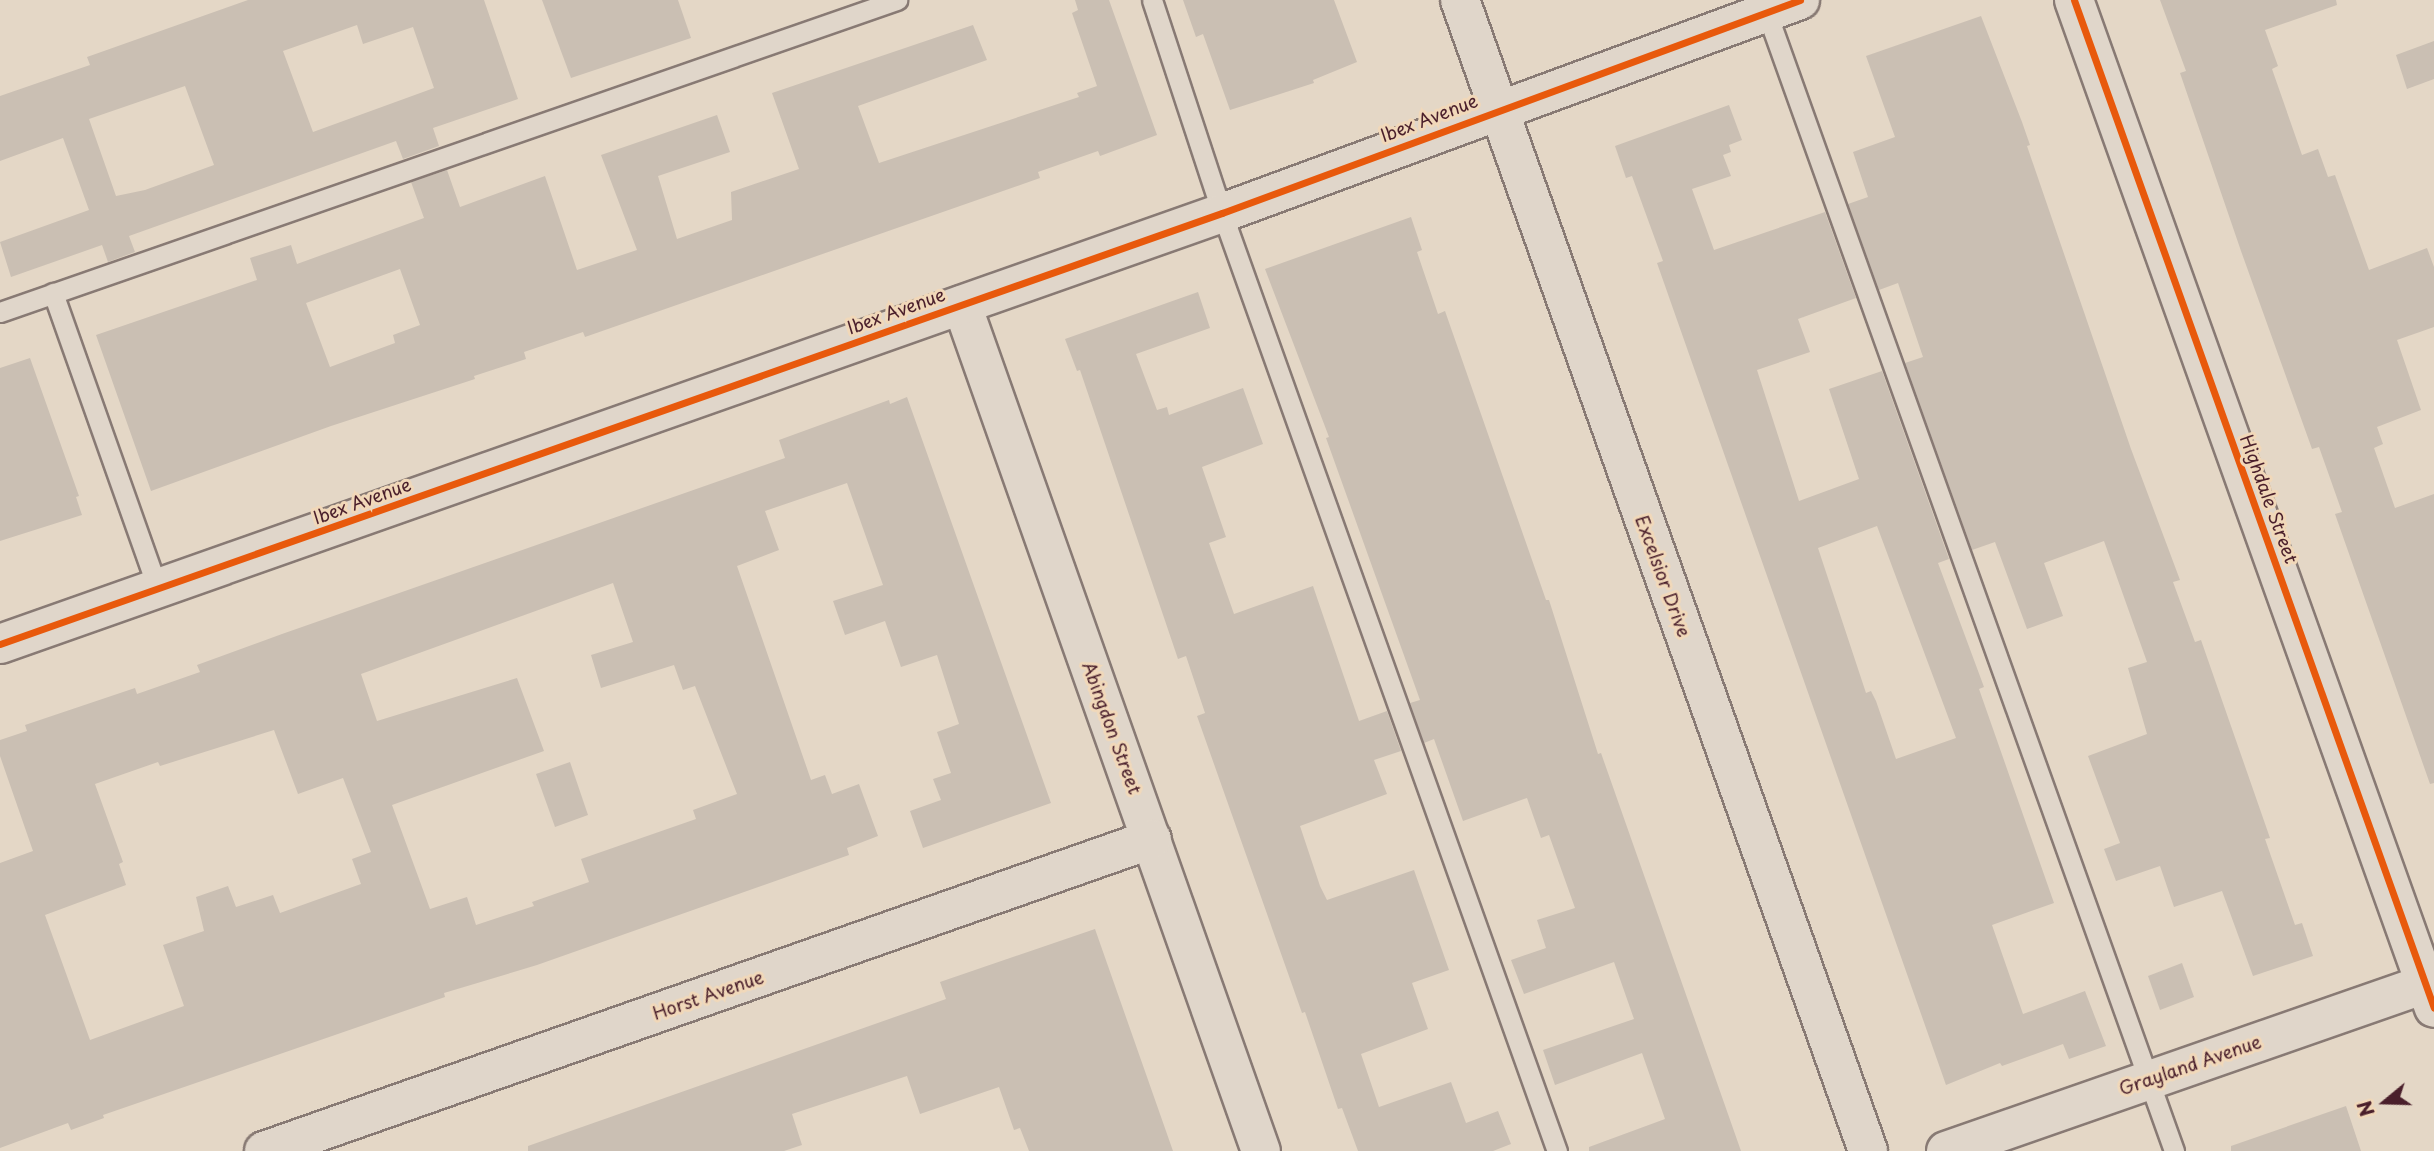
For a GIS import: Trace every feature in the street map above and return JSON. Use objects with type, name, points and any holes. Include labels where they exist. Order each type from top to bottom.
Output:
[{"type":"street","name":"Excelsior Drive","points":[[1460,0],[1868,1151]]},
{"type":"street","name":"Highdale Street","points":[[2074,0],[2431,991]]},
{"type":"street","name":"Ibex Avenue","points":[[0,645],[1222,214],[1776,4]]},
{"type":"street","name":"Abingdon Street","points":[[962,305],[1261,1151]]},
{"type":"street","name":"Horst Avenue","points":[[264,1151],[1152,839]]},
{"type":"street","name":"Grayland Avenue","points":[[1946,1151],[2148,1080],[2431,991]]},
{"type":"lane","points":[[0,312],[897,0]]},
{"type":"lane","points":[[1152,0],[1222,214],[1557,1151]]},
{"type":"lane","points":[[1776,4],[2174,1151]]},
{"type":"lane","points":[[53,293],[158,590]]},
{"type":"building","points":[[248,0],[484,0],[518,99],[433,128],[439,146],[403,159],[396,141],[129,236],[135,252],[108,262],[102,245],[11,277],[0,242],[89,210],[63,138],[0,161],[0,96],[90,65],[87,57]],"holes":[[[357,25],[363,44],[413,27],[434,88],[313,132],[283,51]],[[185,86],[214,165],[145,190],[116,196],[89,119]]]},
{"type":"building","points":[[542,0],[678,0],[691,38],[571,78]]},
{"type":"building","points":[[1075,0],[1109,0],[1157,135],[1100,156],[1098,151],[1038,172],[1040,178],[585,337],[583,332],[524,352],[526,359],[474,376],[475,379],[331,426],[151,491],[96,335],[257,280],[250,258],[291,245],[297,264],[424,218],[411,182],[447,170],[460,207],[545,176],[577,270],[637,250],[601,155],[717,115],[730,152],[658,176],[677,239],[732,220],[731,192],[799,169],[772,93],[973,25],[987,60],[858,106],[879,163],[1079,97],[1077,93],[1097,86],[1072,13],[1078,10]],"holes":[[[400,269],[420,325],[393,335],[395,343],[330,367],[306,303]]]},
{"type":"building","points":[[1183,0],[1334,0],[1357,62],[1313,80],[1314,83],[1230,110],[1203,34],[1196,37]]},
{"type":"building","points":[[2160,0],[2336,0],[2337,5],[2265,30],[2278,66],[2272,69],[2302,155],[2318,149],[2328,177],[2335,175],[2369,270],[2427,248],[2434,267],[2434,327],[2397,340],[2421,410],[2377,427],[2383,444],[2374,448],[2395,508],[2434,494],[2434,783],[2430,784],[2335,514],[2342,512],[2319,447],[2312,449],[2241,251],[2180,73],[2186,71]]},
{"type":"building","points":[[1981,16],[2022,122],[2030,145],[2027,146],[2131,449],[2180,580],[2173,582],[2195,642],[2201,640],[2270,838],[2265,839],[2295,925],[2302,923],[2313,956],[2253,976],[2222,891],[2174,907],[2160,866],[2116,881],[2104,849],[2120,843],[2088,756],[2147,734],[2128,668],[2147,662],[2104,541],[2044,563],[2063,616],[2027,629],[1995,542],[1972,550],[1905,363],[1923,357],[1898,283],[1879,290],[1848,204],[1868,197],[1853,152],[1895,137],[1866,56]]},
{"type":"building","points":[[2434,41],[2434,79],[2407,89],[2396,55]]},
{"type":"building","points":[[1729,105],[1742,140],[1729,145],[1731,152],[1723,155],[1731,176],[1692,189],[1714,250],[1825,212],[1856,298],[1798,319],[1810,352],[1757,370],[1799,501],[1859,479],[1829,389],[1882,371],[1949,559],[1938,563],[1984,687],[1979,689],[2054,903],[1992,925],[2023,1014],[2085,991],[2106,1046],[2069,1059],[2063,1044],[2002,1066],[2000,1063],[1946,1085],[1657,263],[1663,261],[1632,176],[1626,178],[1615,146]],"holes":[[[1877,526],[1956,738],[1896,759],[1876,701],[1871,691],[1866,693],[1818,548]]]},
{"type":"building","points":[[1411,217],[1422,250],[1417,252],[1438,314],[1445,311],[1546,600],[1549,600],[1598,754],[1601,753],[1741,1151],[1589,1151],[1589,1147],[1665,1119],[1642,1053],[1555,1085],[1543,1050],[1634,1019],[1614,962],[1524,994],[1511,960],[1546,948],[1537,920],[1575,908],[1549,835],[1541,838],[1527,798],[1463,821],[1434,739],[1424,743],[1410,703],[1420,700],[1326,438],[1329,437],[1265,269]]},
{"type":"building","points":[[1198,292],[1210,328],[1136,354],[1157,410],[1167,407],[1169,415],[1243,388],[1263,444],[1202,467],[1226,537],[1209,543],[1234,614],[1313,586],[1359,721],[1387,711],[1401,751],[1374,760],[1387,794],[1300,826],[1327,900],[1414,870],[1449,970],[1412,983],[1428,1029],[1361,1054],[1379,1107],[1451,1082],[1466,1123],[1498,1111],[1511,1144],[1493,1151],[1358,1151],[1342,1108],[1338,1109],[1305,1012],[1302,1013],[1197,716],[1205,713],[1186,656],[1178,659],[1080,370],[1077,371],[1065,339]]},
{"type":"building","points":[[30,358],[79,496],[76,497],[82,515],[0,541],[0,368]]},
{"type":"building","points":[[907,397],[1051,803],[923,848],[910,811],[941,800],[933,779],[951,773],[937,732],[959,724],[937,655],[901,667],[885,621],[845,635],[833,601],[883,585],[847,483],[765,511],[779,550],[737,566],[811,780],[825,775],[832,794],[859,784],[878,836],[847,848],[849,855],[537,965],[444,993],[445,997],[103,1115],[104,1118],[71,1130],[68,1123],[0,1148],[0,863],[33,851],[0,756],[0,740],[27,731],[25,725],[135,688],[137,694],[200,672],[197,665],[785,458],[779,440],[889,400],[890,404]],"holes":[[[613,583],[633,642],[591,655],[601,688],[674,665],[683,690],[695,686],[737,794],[693,810],[696,819],[581,859],[589,882],[532,902],[534,906],[476,925],[467,897],[430,909],[392,805],[544,751],[517,678],[377,721],[361,674]],[[274,730],[298,794],[343,778],[371,852],[352,859],[361,884],[280,913],[273,895],[236,907],[228,886],[196,897],[204,931],[163,945],[184,1006],[90,1040],[45,915],[126,885],[119,864],[123,862],[95,784],[158,762],[160,766]]]},
{"type":"building","points":[[570,762],[588,815],[555,827],[536,774]]},
{"type":"building","points":[[1095,929],[1173,1151],[1029,1151],[1020,1128],[1014,1130],[999,1087],[920,1114],[907,1076],[792,1114],[802,1145],[784,1151],[528,1151],[528,1146],[946,999],[940,982]]},
{"type":"building","points":[[2182,963],[2194,997],[2160,1010],[2148,976]]},
{"type":"building","points":[[2346,1106],[2361,1151],[2231,1151],[2231,1146]]},
{"type":"cycle path","points":[[0,644],[1222,213],[1800,0]]},
{"type":"cycle path","points":[[2074,0],[2434,1008]]}]
